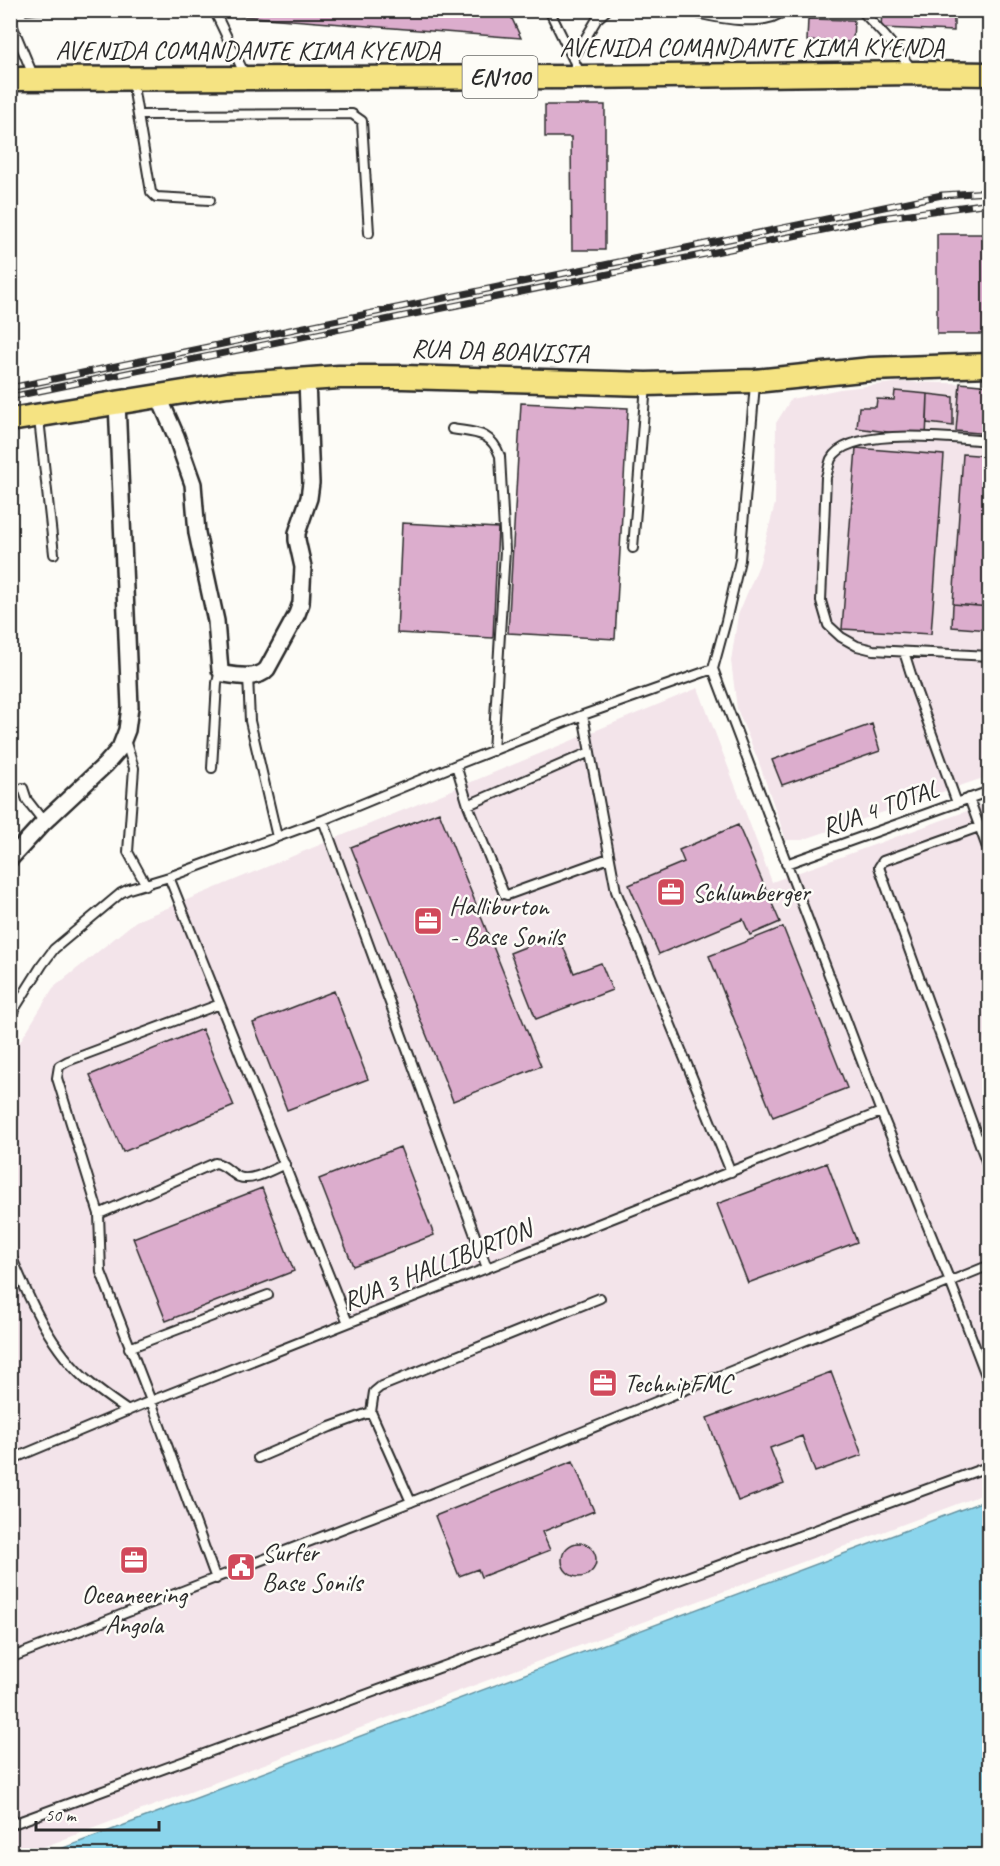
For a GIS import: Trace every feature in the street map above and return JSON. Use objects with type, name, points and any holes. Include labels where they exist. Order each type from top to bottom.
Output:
[{"type":"main road","name":"AVENIDA COMANDANTE KIMA KYENDA","points":[[10,79],[247,79],[577,68],[990,74]]},
{"type":"main road","name":"RUA DA BOAVISTA","points":[[10,420],[227,385],[307,380],[403,377],[646,384],[755,381],[871,369],[990,365]]},
{"type":"street","points":[[158,395],[193,484],[197,533],[216,621],[220,670],[224,674],[248,676],[264,673],[267,669],[301,603],[303,567],[297,532],[309,498],[311,483],[307,380]]},
{"type":"street","points":[[10,859],[44,822],[106,764],[120,748],[124,736],[130,707],[117,402]]},
{"type":"lane","points":[[214,10],[247,79]]},
{"type":"lane","points":[[549,10],[577,68]]},
{"type":"lane","points":[[577,68],[597,19],[607,10]]},
{"type":"lane","points":[[683,10],[722,19],[762,20],[781,14],[784,10]]},
{"type":"lane","points":[[861,10],[916,73]]},
{"type":"lane","points":[[10,20],[34,79]]},
{"type":"lane","points":[[132,79],[151,192],[156,197],[210,200]]},
{"type":"lane","points":[[138,115],[352,114],[362,121],[369,233]]},
{"type":"lane","points":[[755,381],[740,560],[712,669],[881,1113],[990,1386]]},
{"type":"lane","points":[[633,548],[646,384]]},
{"type":"lane","points":[[38,414],[54,554]]},
{"type":"lane","points":[[452,429],[484,435],[496,443],[500,456],[505,550],[493,751]]},
{"type":"lane","points":[[990,441],[902,435],[850,443],[832,457],[826,477],[821,602],[828,625],[841,637],[856,646],[873,650],[990,656]]},
{"type":"lane","points":[[904,652],[957,803]]},
{"type":"lane","points":[[10,1016],[54,949],[121,893],[129,889],[169,878],[323,820],[584,715],[712,669]]},
{"type":"lane","points":[[213,768],[217,682],[220,670]]},
{"type":"lane","points":[[248,676],[250,721],[277,837]]},
{"type":"lane","points":[[584,715],[616,891],[731,1172]]},
{"type":"lane","points":[[124,736],[134,768],[128,852],[146,885]]},
{"type":"lane","points":[[468,805],[590,752]]},
{"type":"lane","points":[[456,765],[468,805],[504,894],[507,895],[609,858]]},
{"type":"lane","points":[[22,788],[27,800],[44,822]]},
{"type":"lane","name":"RUA 4 TOTAL","points":[[786,864],[990,791]]},
{"type":"lane","points":[[969,798],[990,856]]},
{"type":"lane","points":[[323,820],[487,1268]]},
{"type":"lane","points":[[979,827],[883,861],[879,867],[990,1172]]},
{"type":"lane","points":[[169,878],[348,1323]]},
{"type":"lane","points":[[216,1579],[100,1272],[99,1214],[57,1078],[59,1066],[68,1061],[220,1004]]},
{"type":"lane","name":"RUA 3 HALLIBURTON","points":[[10,1460],[150,1401],[881,1113]]},
{"type":"lane","points":[[99,1214],[215,1163],[222,1164],[240,1177],[247,1178],[285,1164]]},
{"type":"lane","points":[[10,1253],[45,1328],[66,1359],[89,1382],[128,1411]]},
{"type":"lane","points":[[10,1658],[411,1502],[990,1265]]},
{"type":"lane","points":[[129,1348],[268,1295]]},
{"type":"lane","points":[[411,1502],[371,1412],[374,1392],[380,1387],[600,1298]]},
{"type":"lane","points":[[258,1458],[371,1412]]},
{"type":"lane","points":[[10,1825],[990,1466]]},
{"type":"shaded area","points":[[902,382],[989,384],[989,776],[802,840],[786,840],[758,760],[737,709],[731,661],[738,615],[759,565],[775,504],[776,423],[791,399],[840,389]]},
{"type":"shaded area","points":[[698,688],[772,882],[989,803],[989,1492],[22,1855],[11,1855],[10,1058],[53,988],[136,921]]},
{"type":"water","points":[[989,1499],[989,1855],[45,1855]]},
{"type":"building","points":[[23,10],[98,10],[26,15]]},
{"type":"building","points":[[238,10],[508,10],[521,38],[240,16]]},
{"type":"building","points":[[882,10],[954,10],[954,31],[881,28]]},
{"type":"building","points":[[808,19],[854,20],[853,42],[807,41]]},
{"type":"building","points":[[545,105],[605,105],[605,250],[572,250],[571,137],[545,137]]},
{"type":"building","points":[[937,234],[990,234],[990,334],[937,334]]},
{"type":"building","points":[[960,383],[990,386],[990,434],[956,431]]},
{"type":"building","points":[[895,391],[928,394],[926,437],[857,428],[859,407],[876,407],[877,399],[894,400]]},
{"type":"building","points":[[928,394],[953,397],[953,426],[927,423]]},
{"type":"building","points":[[521,403],[628,408],[615,639],[508,633]]},
{"type":"building","points":[[856,448],[944,455],[931,634],[842,629]]},
{"type":"building","points":[[963,454],[990,456],[990,607],[953,604]]},
{"type":"building","points":[[402,523],[498,528],[493,638],[397,633]]},
{"type":"building","points":[[953,604],[990,607],[990,630],[952,627]]},
{"type":"building","points":[[872,724],[880,751],[782,785],[772,760]]},
{"type":"building","points":[[439,812],[541,1066],[453,1101],[351,847]]},
{"type":"building","points":[[738,825],[780,922],[750,935],[743,919],[659,954],[629,885],[684,862],[679,850]]},
{"type":"building","points":[[783,927],[847,1088],[773,1117],[709,956]]},
{"type":"building","points":[[558,934],[574,973],[601,963],[612,990],[536,1019],[510,953]]},
{"type":"building","points":[[334,991],[368,1079],[287,1110],[253,1023]]},
{"type":"building","points":[[202,1029],[234,1106],[123,1152],[90,1075]]},
{"type":"building","points":[[400,1147],[434,1235],[353,1266],[319,1179]]},
{"type":"building","points":[[827,1163],[857,1242],[748,1283],[717,1204]]},
{"type":"building","points":[[262,1188],[294,1271],[166,1321],[133,1238]]},
{"type":"building","points":[[831,1372],[862,1455],[815,1472],[802,1436],[770,1448],[784,1484],[738,1501],[707,1418]]},
{"type":"building","points":[[573,1461],[594,1511],[542,1532],[550,1550],[481,1577],[478,1569],[459,1576],[435,1516]]},
{"type":"building","points":[[579,1543],[591,1548],[596,1560],[591,1572],[579,1577],[567,1572],[562,1560],[567,1548]]},
{"type":"railway","points":[[10,388],[942,195],[990,192]]},
{"type":"railway","points":[[10,397],[881,218],[990,203]]},
{"type":"place","name":"Schlumberger","points":[[671,892]]},
{"type":"place","name":"Halliburton - Base Sonils","points":[[428,921]]},
{"type":"place","name":"TechnipFMC","points":[[603,1383]]},
{"type":"place","name":"Oceaneering Angola","points":[[134,1560]]},
{"type":"place","name":"Surfer Base Sonils","points":[[241,1567]]}]
